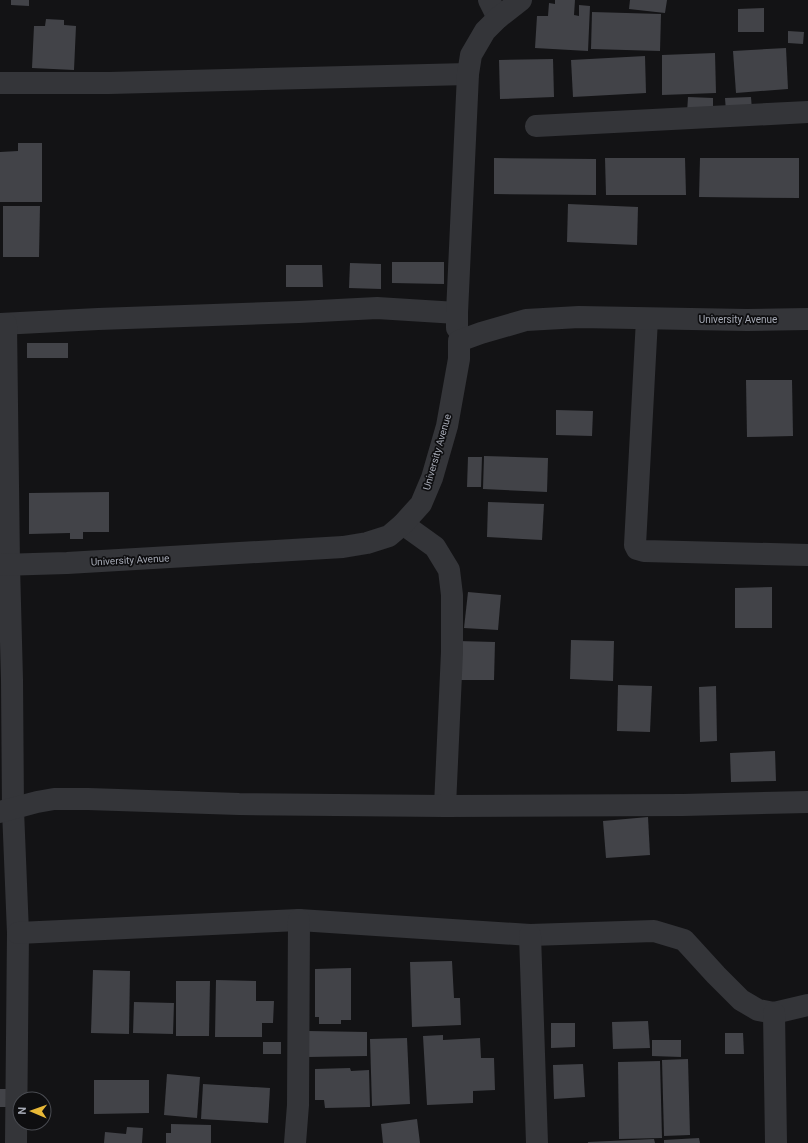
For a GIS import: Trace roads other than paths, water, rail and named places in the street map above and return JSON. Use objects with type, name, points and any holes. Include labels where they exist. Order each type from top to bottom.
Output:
[{"type":"street","points":[[459,341],[457,313],[468,74],[471,55],[485,31],[493,9],[521,0]]},
{"type":"street","points":[[0,83],[109,83],[468,74]]},
{"type":"street","points":[[536,126],[808,112]]},
{"type":"street","points":[[16,1143],[18,933],[6,811],[12,680],[5,565],[3,324],[377,308],[457,313]]},
{"type":"street","name":"University Avenue","points":[[5,565],[67,563],[343,547],[367,543],[389,536],[403,524],[421,504],[432,478],[447,426],[459,359],[459,341],[526,320],[579,317],[647,319],[808,319]]},
{"type":"street","points":[[647,319],[635,545],[644,551],[808,555]]},
{"type":"street","points":[[403,524],[436,547],[449,570],[452,596],[452,652],[445,806]]},
{"type":"street","points":[[6,811],[37,802],[54,799],[239,804],[445,806],[683,805],[808,802]]},
{"type":"street","points":[[18,933],[299,920],[530,935],[654,931],[684,940],[741,1000],[758,1010],[774,1012],[808,1005]]},
{"type":"street","points":[[295,1143],[298,1105],[299,920]]},
{"type":"street","points":[[530,935],[537,1143]]},
{"type":"street","points":[[774,1012],[776,1143]]}]
